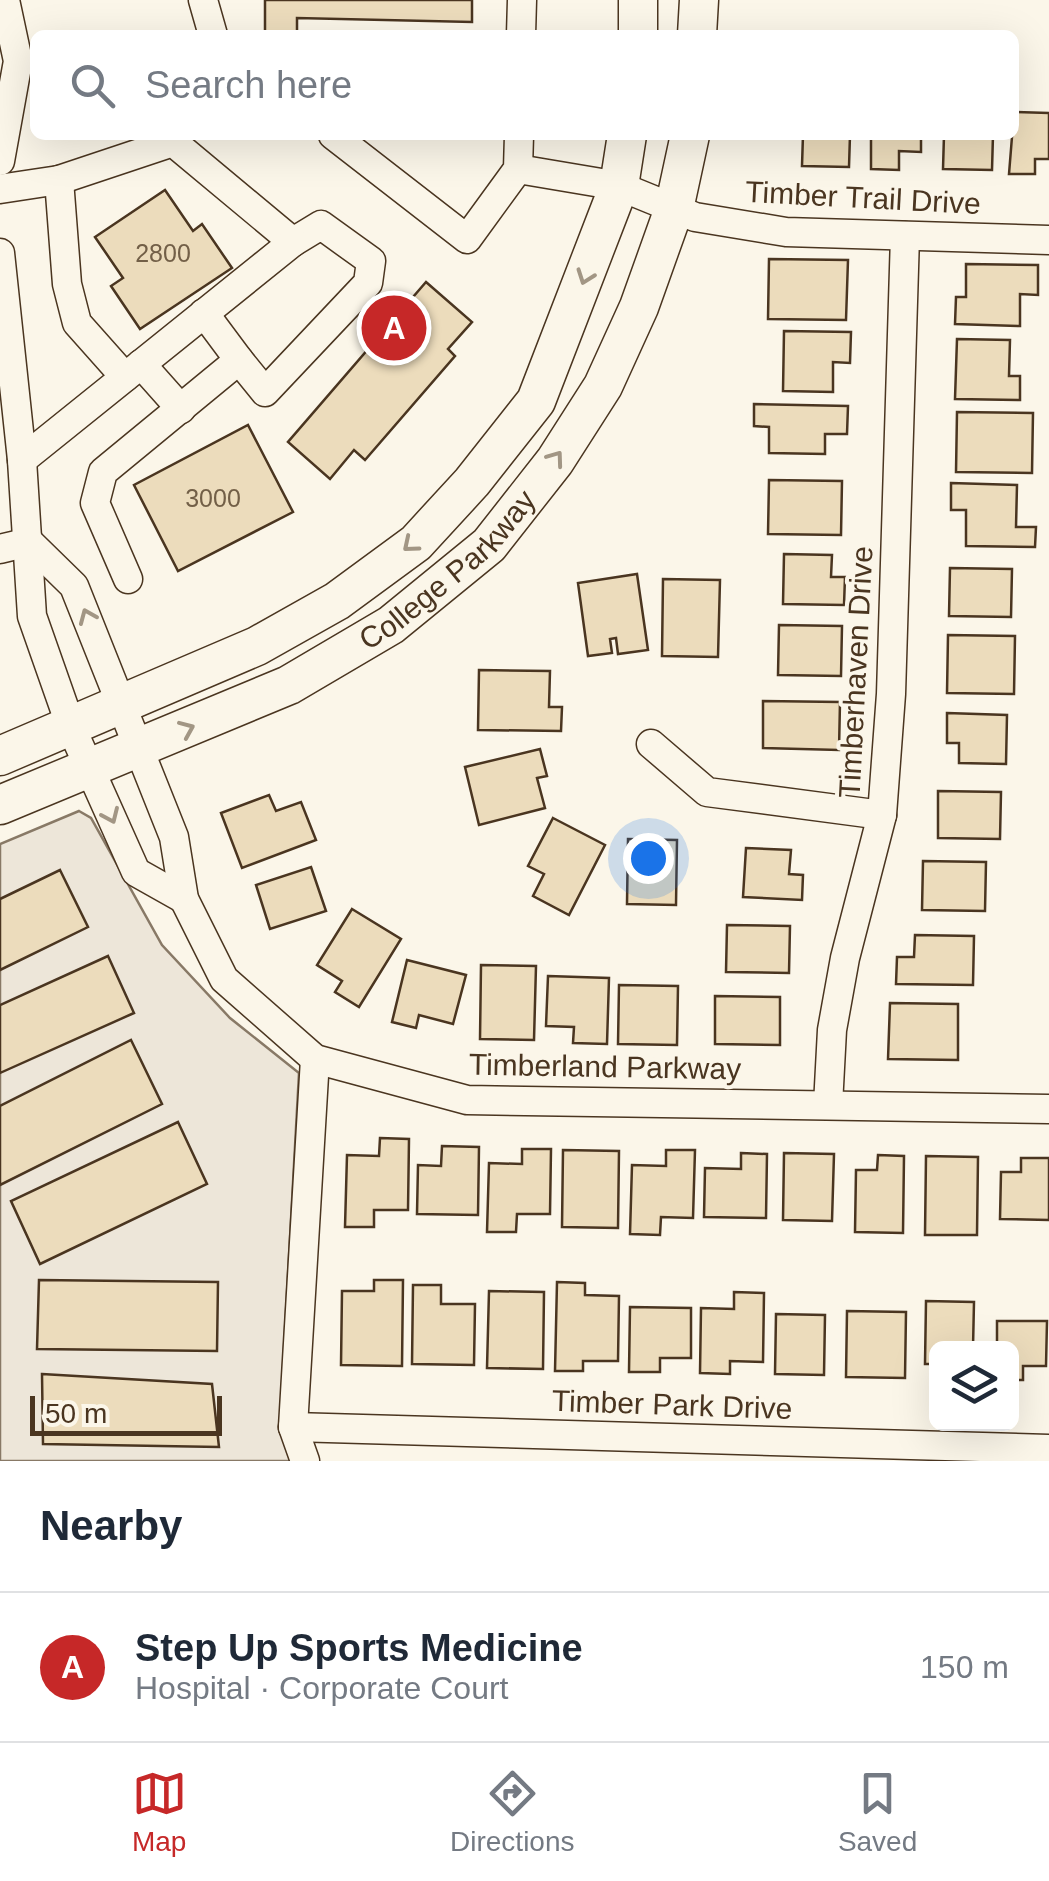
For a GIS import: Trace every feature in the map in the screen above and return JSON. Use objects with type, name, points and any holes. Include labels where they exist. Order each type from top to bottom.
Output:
[{"type":"main road","points":[[638,0],[638,30]]},
{"type":"main road","points":[[697,30],[699,0]]},
{"type":"main road","name":"College Parkway","points":[[0,756],[257,646],[337,600],[416,543],[472,482],[536,402],[619,186],[626,140]]},
{"type":"main road","name":"College Parkway","points":[[0,805],[289,685],[391,625],[488,545],[556,461],[603,386],[639,307],[674,209],[689,140]]},
{"type":"street","points":[[203,0],[212,30]]},
{"type":"street","points":[[521,30],[522,0]]},
{"type":"street","points":[[0,162],[18,62],[5,17]]},
{"type":"street","points":[[340,140],[467,239],[518,169],[519,140]]},
{"type":"street","points":[[0,189],[60,180],[173,142],[293,242]]},
{"type":"street","name":"Timber Trail Drive","points":[[518,169],[619,186],[695,217],[786,232],[1049,240]]},
{"type":"street","points":[[60,180],[67,284],[77,323],[181,409]]},
{"type":"street","points":[[22,460],[204,313],[293,242],[322,226],[371,260],[368,283],[266,392],[204,313]]},
{"type":"street","name":"Timberhaven Drive","points":[[828,1104],[832,1030],[845,958],[882,815],[891,694],[905,236]]},
{"type":"street","points":[[0,252],[8,403],[22,460],[32,616],[71,727],[136,872],[184,899]]},
{"type":"street","points":[[128,580],[96,504],[103,472],[239,360]]},
{"type":"street","points":[[0,550],[29,542]]},
{"type":"street","name":"Timberland Parkway","points":[[29,542],[74,586],[174,837],[184,899],[224,978],[315,1059],[468,1100],[1049,1109]]},
{"type":"street","points":[[652,744],[707,792],[882,815]]},
{"type":"street","points":[[304,1461],[293,1426],[315,1059]]},
{"type":"street","name":"Timber Park Drive","points":[[293,1426],[1049,1449]]},
{"type":"shaded area","points":[[79,811],[91,818],[162,945],[230,1018],[299,1073],[280,1420],[291,1461],[0,1461],[0,844]]},
{"type":"building","points":[[265,0],[472,0],[472,22],[297,18],[297,30],[265,30]]},
{"type":"building","points":[[1019,112],[1049,113],[1049,159],[1035,159],[1035,174],[1009,174],[1012,140],[1019,140]]},
{"type":"building","points":[[803,140],[850,140],[849,167],[802,166]]},
{"type":"building","points":[[871,140],[921,140],[921,152],[899,151],[899,170],[871,169]]},
{"type":"building","points":[[944,140],[993,140],[992,170],[943,169]]},
{"type":"building","points":[[165,190],[193,231],[202,224],[232,268],[140,329],[111,286],[123,278],[95,237]]},
{"type":"building","points":[[769,259],[848,260],[846,320],[768,319]]},
{"type":"building","points":[[966,264],[1038,265],[1038,295],[1020,294],[1020,326],[955,324],[956,297],[966,297]]},
{"type":"building","points":[[426,282],[472,322],[448,349],[455,356],[365,460],[354,450],[330,479],[288,442]]},
{"type":"building","points":[[784,331],[851,332],[850,363],[833,362],[833,392],[783,391]]},
{"type":"building","points":[[957,339],[1010,340],[1009,376],[1020,376],[1020,400],[955,399]]},
{"type":"building","points":[[754,404],[848,406],[847,434],[825,434],[825,454],[769,453],[769,427],[754,426]]},
{"type":"building","points":[[957,412],[1033,413],[1032,473],[956,472]]},
{"type":"building","points":[[248,425],[293,512],[178,571],[134,485]]},
{"type":"building","points":[[769,480],[842,481],[841,535],[768,534]]},
{"type":"building","points":[[951,483],[1017,485],[1016,527],[1036,527],[1035,547],[966,546],[966,510],[951,510]]},
{"type":"building","points":[[784,554],[832,555],[831,577],[845,577],[844,605],[783,604]]},
{"type":"building","points":[[950,568],[1012,569],[1011,617],[949,616]]},
{"type":"building","points":[[637,574],[648,650],[618,654],[616,638],[610,639],[612,653],[588,656],[578,583]]},
{"type":"building","points":[[663,579],[720,580],[718,657],[662,656]]},
{"type":"building","points":[[779,625],[842,626],[841,676],[778,675]]},
{"type":"building","points":[[948,635],[1015,636],[1014,694],[947,693]]},
{"type":"building","points":[[479,670],[550,671],[549,707],[562,707],[561,731],[478,730]]},
{"type":"building","points":[[763,701],[840,702],[839,750],[763,748]]},
{"type":"building","points":[[947,713],[1007,715],[1006,764],[959,763],[959,743],[947,743]]},
{"type":"building","points":[[540,749],[547,776],[537,778],[545,808],[479,825],[465,767]]},
{"type":"building","points":[[938,791],[1001,792],[1000,839],[938,838]]},
{"type":"building","points":[[269,795],[276,811],[301,802],[316,840],[242,868],[221,813]]},
{"type":"building","points":[[553,818],[605,845],[569,915],[533,896],[544,874],[528,866]]},
{"type":"building","points":[[628,839],[677,840],[676,905],[627,904]]},
{"type":"building","points":[[746,848],[791,850],[789,874],[803,875],[802,900],[743,897]]},
{"type":"building","points":[[923,861],[986,862],[985,911],[922,910]]},
{"type":"building","points":[[311,867],[326,911],[270,929],[256,885]]},
{"type":"building","points":[[60,870],[88,927],[0,970],[0,899]]},
{"type":"building","points":[[352,909],[401,939],[359,1007],[335,992],[342,981],[317,965]]},
{"type":"building","points":[[727,925],[790,926],[789,973],[726,972]]},
{"type":"building","points":[[915,935],[974,936],[973,985],[896,984],[897,957],[914,957]]},
{"type":"building","points":[[108,956],[134,1013],[0,1073],[0,1005]]},
{"type":"building","points":[[407,960],[466,975],[453,1024],[419,1015],[416,1028],[392,1022]]},
{"type":"building","points":[[481,965],[536,966],[534,1040],[480,1039]]},
{"type":"building","points":[[548,976],[609,978],[607,1044],[573,1043],[574,1027],[546,1026]]},
{"type":"building","points":[[619,985],[678,986],[677,1045],[618,1044]]},
{"type":"building","points":[[715,996],[780,997],[780,1045],[715,1044]]},
{"type":"building","points":[[890,1003],[958,1004],[958,1060],[888,1059]]},
{"type":"building","points":[[131,1040],[162,1104],[0,1185],[0,1106]]},
{"type":"building","points":[[178,1122],[207,1184],[40,1264],[11,1201]]},
{"type":"building","points":[[380,1138],[409,1139],[408,1210],[374,1210],[374,1227],[345,1227],[347,1155],[379,1156]]},
{"type":"building","points":[[442,1146],[479,1147],[478,1215],[417,1214],[418,1165],[441,1166]]},
{"type":"building","points":[[522,1149],[551,1149],[550,1214],[517,1214],[516,1232],[487,1232],[489,1163],[522,1164]]},
{"type":"building","points":[[563,1150],[619,1151],[618,1228],[562,1227]]},
{"type":"building","points":[[666,1150],[695,1150],[693,1218],[661,1217],[660,1235],[630,1234],[632,1165],[666,1166]]},
{"type":"building","points":[[741,1153],[767,1154],[766,1218],[704,1217],[705,1168],[741,1169]]},
{"type":"building","points":[[784,1153],[834,1154],[832,1221],[783,1220]]},
{"type":"building","points":[[878,1155],[904,1156],[903,1233],[855,1232],[856,1170],[877,1170]]},
{"type":"building","points":[[926,1156],[978,1157],[977,1235],[925,1235]]},
{"type":"building","points":[[1021,1158],[1049,1158],[1049,1220],[1000,1219],[1001,1172],[1021,1172]]},
{"type":"building","points":[[39,1280],[218,1282],[217,1351],[37,1349]]},
{"type":"building","points":[[374,1280],[403,1280],[402,1366],[341,1365],[342,1291],[374,1291]]},
{"type":"building","points":[[557,1282],[585,1283],[585,1295],[619,1296],[618,1361],[583,1361],[583,1371],[555,1371]]},
{"type":"building","points":[[413,1285],[441,1285],[441,1304],[475,1304],[474,1365],[412,1364]]},
{"type":"building","points":[[489,1291],[544,1292],[543,1369],[487,1368]]},
{"type":"building","points":[[734,1292],[764,1293],[763,1362],[730,1361],[730,1374],[700,1373],[701,1308],[734,1309]]},
{"type":"building","points":[[926,1301],[974,1302],[973,1341],[929,1341],[929,1364],[925,1364]]},
{"type":"building","points":[[630,1307],[691,1308],[691,1358],[660,1358],[660,1372],[629,1372]]},
{"type":"building","points":[[847,1311],[906,1312],[905,1378],[846,1377]]},
{"type":"building","points":[[776,1314],[825,1315],[824,1375],[775,1374]]},
{"type":"building","points":[[997,1321],[1047,1321],[1046,1366],[1023,1366],[1023,1380],[1019,1380],[1019,1341],[997,1341]]},
{"type":"building","points":[[42,1374],[212,1384],[219,1447],[43,1444]]},
{"type":"place","name":"Step Up Sports Medicine","points":[[394,328]]}]
